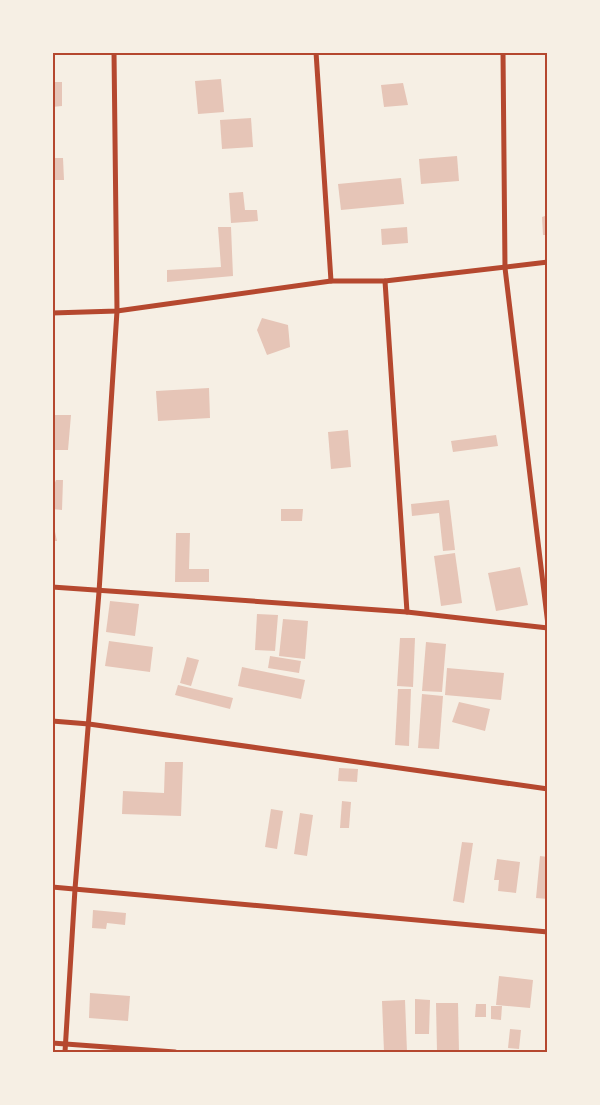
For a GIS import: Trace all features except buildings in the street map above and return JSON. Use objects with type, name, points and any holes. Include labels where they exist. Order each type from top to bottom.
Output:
[{"type":"street","points":[[65,1052],[75,889],[99,592],[117,312],[114,52]]},
{"type":"street","points":[[316,52],[332,281]]},
{"type":"street","points":[[52,587],[99,592],[407,612],[548,627],[505,268],[502,52]]},
{"type":"street","points":[[52,313],[117,312],[332,281],[385,281],[548,262]]},
{"type":"street","points":[[385,281],[407,612]]},
{"type":"street","points":[[52,720],[548,789]]},
{"type":"street","points":[[52,887],[548,932]]},
{"type":"street","points":[[52,1043],[175,1052]]}]
